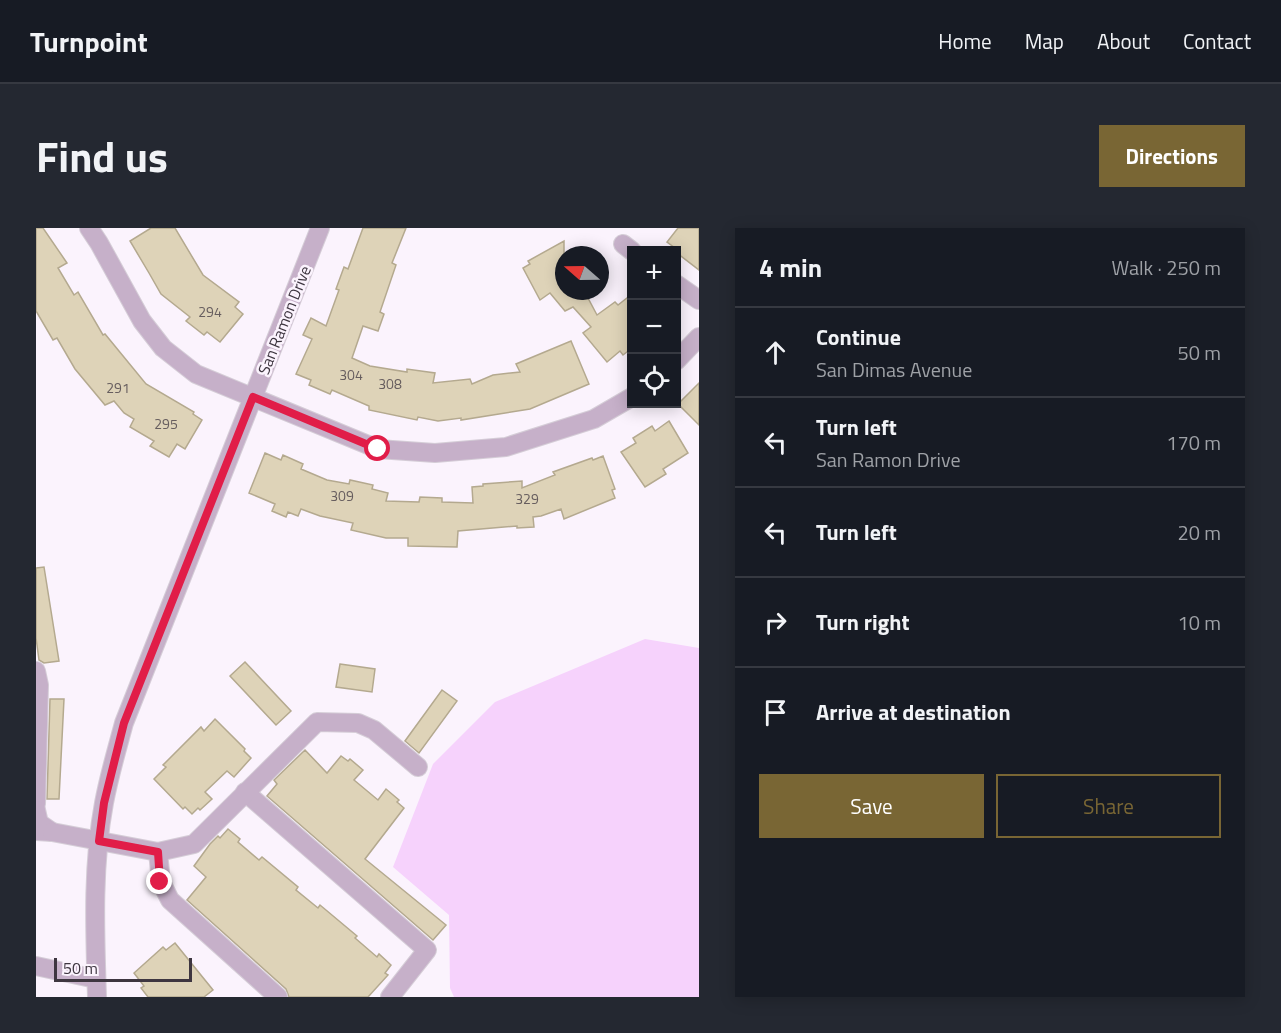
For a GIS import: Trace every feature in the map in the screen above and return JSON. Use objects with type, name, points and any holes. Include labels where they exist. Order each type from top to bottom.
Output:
[{"type":"street","points":[[89,228],[141,321],[163,348],[196,374],[378,449],[435,453],[506,447],[594,419],[627,400]]},
{"type":"street","name":"San Ramon Drive","points":[[97,988],[95,899],[99,841],[104,803],[124,723],[320,228]]},
{"type":"street","points":[[681,287],[699,300]]},
{"type":"street","points":[[681,356],[699,337]]},
{"type":"street","points":[[36,671],[39,685],[36,804]]},
{"type":"street","points":[[36,810],[39,823],[44,831],[158,852],[194,844],[317,722],[358,723],[374,730],[418,767]]},
{"type":"street","points":[[245,792],[427,950],[390,997]]},
{"type":"street","points":[[158,852],[160,882],[170,900],[278,997]]},
{"type":"street","points":[[36,966],[97,988]]},
{"type":"shaded area","points":[[645,639],[699,648],[699,997],[454,997],[450,988],[449,915],[393,867],[433,764],[495,702]]},
{"type":"building","points":[[36,228],[43,228],[67,263],[58,268],[74,295],[78,292],[103,335],[105,334],[146,384],[194,412],[193,414],[202,420],[185,449],[177,444],[169,457],[150,446],[154,441],[130,427],[134,419],[124,413],[114,401],[105,405],[75,369],[57,338],[53,340],[36,311]]},
{"type":"building","points":[[151,228],[175,228],[203,275],[239,302],[235,307],[243,314],[220,342],[207,332],[204,335],[186,321],[190,317],[161,294],[130,241]]},
{"type":"building","points":[[363,228],[406,228],[392,263],[396,265],[380,312],[384,314],[378,331],[363,326],[352,358],[370,366],[407,372],[407,369],[435,373],[433,383],[470,379],[472,384],[493,375],[520,372],[516,364],[571,341],[589,384],[530,409],[461,420],[461,418],[438,421],[418,417],[417,420],[369,410],[369,406],[332,390],[330,394],[309,385],[311,380],[296,374],[312,339],[303,335],[311,318],[326,326],[339,290],[336,289],[344,267],[348,269]]},
{"type":"building","points":[[678,228],[699,228],[699,270],[681,256],[681,246],[672,246],[667,242]]},
{"type":"building","points":[[555,246],[555,299],[550,293],[540,300],[523,268],[530,264],[528,261]]},
{"type":"building","points":[[627,298],[627,352],[623,355],[620,351],[607,362],[583,333],[591,327],[573,307],[565,311],[556,300],[589,300],[597,315],[615,302],[618,305]]},
{"type":"building","points":[[699,383],[699,425],[681,407],[681,401]]},
{"type":"building","points":[[669,421],[688,453],[663,469],[666,474],[645,487],[621,452],[636,443],[633,438],[652,426],[655,431]]},
{"type":"building","points":[[265,453],[281,460],[283,455],[303,464],[301,469],[327,480],[349,484],[350,480],[373,485],[372,489],[388,493],[386,501],[419,502],[420,497],[442,498],[442,502],[473,503],[472,487],[522,481],[522,488],[555,475],[553,472],[603,456],[615,489],[612,490],[615,498],[564,519],[561,509],[533,517],[534,527],[517,528],[517,526],[458,531],[457,547],[408,546],[408,538],[386,538],[351,530],[353,523],[320,516],[301,509],[298,516],[288,512],[286,517],[272,511],[275,504],[249,493]]},
{"type":"building","points":[[44,567],[59,661],[44,663],[39,660],[36,638],[36,568]]},
{"type":"building","points":[[245,662],[291,711],[276,725],[230,676]]},
{"type":"building","points":[[340,664],[375,669],[372,692],[336,687]]},
{"type":"building","points":[[442,690],[457,701],[419,753],[405,741]]},
{"type":"building","points":[[50,699],[64,699],[59,799],[47,799]]},
{"type":"building","points":[[215,719],[251,758],[234,777],[227,771],[205,792],[212,799],[192,814],[185,807],[183,809],[154,779],[166,767],[163,765],[201,727],[204,731]]},
{"type":"building","points":[[305,750],[327,773],[341,756],[348,761],[350,759],[363,770],[354,780],[378,800],[386,789],[399,800],[397,802],[404,808],[365,859],[446,925],[433,940],[267,796],[277,784],[274,780]]},
{"type":"building","points":[[228,829],[240,839],[238,842],[259,860],[262,857],[298,887],[296,890],[318,908],[320,905],[357,936],[355,938],[377,957],[379,954],[391,965],[385,973],[388,975],[368,997],[289,997],[286,989],[187,900],[206,877],[194,866],[210,844]]},
{"type":"building","points":[[175,943],[213,990],[204,997],[148,997],[141,988],[144,986],[134,973],[163,947],[166,950]]},
{"type":"route","points":[[160,882],[158,852],[99,841],[104,803],[124,723],[253,397],[378,449]]}]
